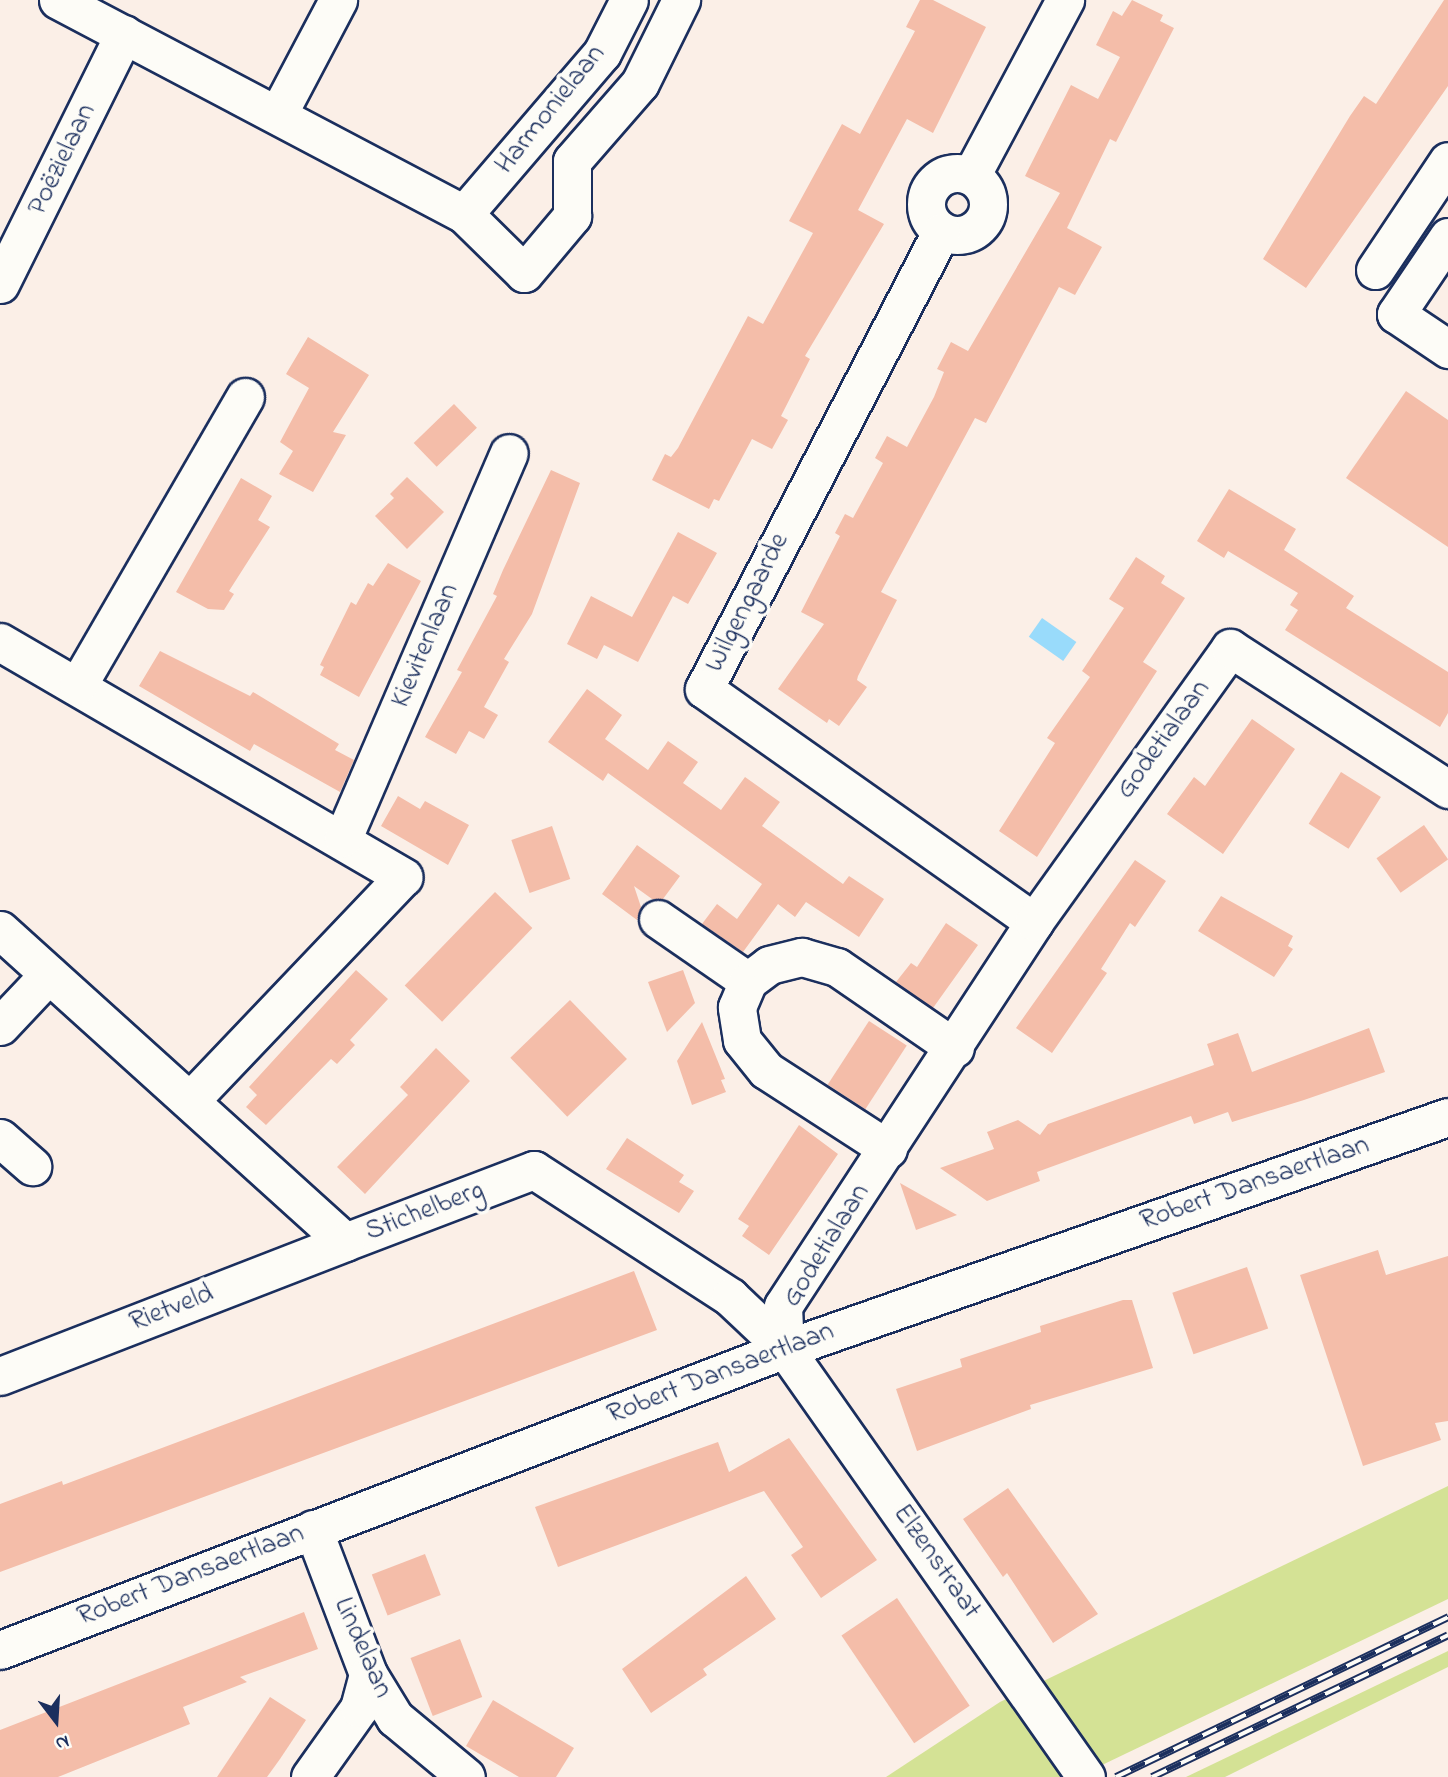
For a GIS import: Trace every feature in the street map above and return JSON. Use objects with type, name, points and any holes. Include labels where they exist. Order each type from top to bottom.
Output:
[{"type":"street","name":"Harmonielaan","points":[[58,0],[464,214],[524,273],[572,216],[572,161],[640,83],[681,0]]},
{"type":"street","points":[[278,114],[338,0]]},
{"type":"street","name":"Harmonielaan","points":[[464,214],[602,53],[629,0]]},
{"type":"street","name":"Wilgengaarde","points":[[1034,922],[704,689],[941,232],[927,215],[927,194],[940,177],[961,173],[971,176],[1065,0]]},
{"type":"street","name":"Poëzielaan","points":[[0,284],[124,34]]},
{"type":"street","points":[[1375,270],[1448,161]]},
{"type":"street","points":[[1448,237],[1396,314],[1448,348]]},
{"type":"street","points":[[78,685],[245,397]]},
{"type":"street","name":"Kievitenlaan","points":[[343,838],[509,453]]},
{"type":"street","points":[[0,642],[343,838],[403,877],[190,1101]]},
{"type":"street","name":"Godetialaan","points":[[785,1349],[783,1306],[955,1048],[1034,922],[1230,648],[1448,789]]},
{"type":"street","points":[[658,919],[748,981]]},
{"type":"street","name":"Stichelberg","points":[[0,930],[345,1242],[534,1170],[730,1297],[785,1349]]},
{"type":"street","points":[[888,1149],[766,1070],[742,1040],[737,1007],[748,981],[769,965],[802,957],[837,967],[955,1048]]},
{"type":"street","points":[[0,1026],[49,974]]},
{"type":"street","name":"Robert Dansaertlaan","points":[[0,1650],[785,1349],[1448,1116]]},
{"type":"street","points":[[0,1138],[32,1166]]},
{"type":"street","name":"Rietveld","points":[[0,1376],[345,1242]]},
{"type":"street","name":"Elzenstraat","points":[[785,1349],[1086,1777]]},
{"type":"street","name":"Lindelaan","points":[[313,1529],[368,1674],[395,1718],[466,1777]]},
{"type":"street","points":[[310,1777],[359,1708],[368,1674]]},
{"type":"green space","points":[[1448,1486],[1448,1599],[1077,1777],[886,1777],[1000,1702]]},
{"type":"green space","points":[[1448,1651],[1448,1667],[1225,1777],[1186,1777]]},
{"type":"water","points":[[1042,618],[1076,642],[1063,661],[1029,637]]},
{"type":"building","points":[[920,0],[933,0],[986,27],[933,133],[907,119],[858,210],[884,224],[805,356],[810,359],[781,416],[788,420],[772,449],[752,439],[719,501],[714,499],[709,509],[652,480],[665,454],[671,457],[678,448],[748,316],[763,324],[813,233],[789,221],[842,124],[860,134],[915,31],[906,27]]},
{"type":"building","points":[[1132,0],[1163,15],[1160,21],[1174,28],[1116,142],[1110,139],[1067,228],[1102,247],[1075,295],[1059,287],[986,423],[975,418],[881,592],[897,600],[858,676],[857,680],[867,687],[839,726],[829,719],[827,723],[778,689],[824,624],[801,612],[840,536],[835,533],[845,514],[853,518],[883,463],[875,458],[887,436],[907,447],[934,397],[944,372],[937,369],[951,342],[968,351],[1060,193],[1025,176],[1071,85],[1098,99],[1120,57],[1096,45],[1113,11],[1122,16]]},
{"type":"building","points":[[1444,0],[1448,0],[1448,86],[1306,288],[1263,259],[1350,116],[1364,96],[1376,104]]},
{"type":"building","points":[[308,337],[369,375],[333,432],[346,435],[313,492],[279,474],[293,451],[280,442],[309,388],[286,374]]},
{"type":"building","points":[[1406,391],[1448,420],[1448,547],[1346,478]]},
{"type":"building","points":[[454,404],[477,428],[437,467],[414,443]]},
{"type":"building","points":[[551,470],[580,483],[532,614],[504,659],[509,662],[484,707],[498,715],[484,739],[469,731],[456,754],[425,737],[462,672],[457,670],[497,596],[493,594],[503,570]]},
{"type":"building","points":[[407,477],[444,512],[407,549],[375,516],[394,498],[390,494]]},
{"type":"building","points":[[241,478],[272,496],[258,520],[270,527],[229,591],[234,594],[224,610],[208,609],[176,592]]},
{"type":"building","points":[[1229,489],[1296,529],[1284,550],[1354,596],[1346,608],[1448,672],[1448,713],[1440,727],[1285,630],[1298,610],[1290,605],[1298,593],[1228,551],[1224,558],[1197,541]]},
{"type":"building","points":[[678,532],[717,553],[688,604],[673,596],[638,662],[604,645],[597,659],[567,644],[591,596],[632,617]]},
{"type":"building","points":[[1136,557],[1165,576],[1161,583],[1185,598],[1143,662],[1157,671],[1037,857],[999,831],[1055,743],[1047,738],[1090,677],[1082,671],[1124,608],[1109,599]]},
{"type":"building","points":[[388,563],[421,581],[359,697],[320,675],[324,667],[320,665],[351,602],[356,605],[368,583],[373,586]]},
{"type":"building","points":[[160,651],[250,696],[253,692],[339,744],[335,750],[354,760],[340,792],[254,744],[250,751],[139,686]]},
{"type":"building","points":[[587,689],[622,715],[605,739],[648,770],[668,741],[698,762],[683,783],[721,810],[745,777],[780,802],[762,826],[843,884],[849,876],[884,899],[859,937],[806,902],[795,917],[778,904],[743,952],[702,924],[717,904],[737,919],[762,884],[608,773],[603,781],[548,742]]},
{"type":"building","points":[[1252,719],[1295,749],[1223,854],[1167,814],[1194,777],[1205,786]]},
{"type":"building","points":[[1341,772],[1381,797],[1349,849],[1309,824]]},
{"type":"building","points":[[398,796],[420,809],[425,801],[469,825],[448,865],[381,826]]},
{"type":"building","points":[[1424,825],[1448,859],[1401,893],[1376,858]]},
{"type":"building","points":[[552,826],[570,879],[530,893],[511,840]]},
{"type":"building","points":[[637,845],[680,876],[663,899],[652,899],[634,886],[641,907],[637,920],[602,894]]},
{"type":"building","points":[[1135,860],[1166,881],[1135,927],[1130,923],[1101,969],[1107,973],[1052,1053],[1016,1028]]},
{"type":"building","points":[[495,892],[532,928],[442,1022],[405,986]]},
{"type":"building","points":[[1221,896],[1293,936],[1288,946],[1293,949],[1274,977],[1198,931]]},
{"type":"building","points":[[946,923],[978,945],[933,1008],[896,982],[911,963],[917,967]]},
{"type":"building","points":[[356,970],[388,999],[350,1040],[355,1045],[337,1064],[331,1059],[266,1125],[246,1107],[257,1095],[249,1087]]},
{"type":"building","points":[[683,970],[695,1003],[667,1032],[648,982]]},
{"type":"building","points":[[570,1000],[627,1059],[567,1117],[510,1058]]},
{"type":"building","points":[[869,1021],[907,1046],[865,1109],[828,1085]]},
{"type":"building","points":[[702,1022],[725,1079],[721,1080],[726,1092],[692,1105],[677,1061]]},
{"type":"building","points":[[1369,1028],[1385,1072],[1304,1100],[1232,1122],[1228,1112],[1194,1124],[1191,1116],[1037,1172],[1040,1181],[987,1201],[940,1168],[994,1149],[987,1132],[1018,1120],[1040,1135],[1048,1124],[1214,1065],[1207,1044],[1238,1033],[1252,1072]]},
{"type":"building","points":[[436,1048],[470,1081],[365,1194],[337,1167],[408,1095],[400,1087]]},
{"type":"building","points":[[799,1125],[838,1154],[769,1255],[742,1236],[749,1226],[738,1219]]},
{"type":"building","points":[[627,1138],[684,1175],[679,1182],[694,1191],[679,1213],[606,1169]]},
{"type":"building","points":[[900,1183],[957,1215],[916,1230]]},
{"type":"building","points":[[1378,1250],[1386,1275],[1448,1256],[1448,1421],[1435,1423],[1441,1440],[1363,1466],[1300,1275]]},
{"type":"building","points":[[1247,1267],[1268,1328],[1193,1354],[1172,1293]]},
{"type":"building","points":[[634,1271],[657,1330],[0,1572],[0,1504],[62,1481],[63,1485]]},
{"type":"building","points":[[1123,1300],[1132,1300],[1153,1368],[1030,1405],[1031,1409],[917,1451],[896,1389],[962,1367],[960,1359],[1041,1332],[1040,1326]]},
{"type":"building","points":[[789,1438],[877,1560],[821,1598],[791,1555],[803,1547],[764,1491],[558,1567],[535,1507],[718,1442],[729,1472]]},
{"type":"building","points":[[1008,1488],[1098,1614],[1053,1643],[1007,1573],[1003,1577],[963,1519]]},
{"type":"building","points":[[425,1554],[441,1595],[388,1616],[372,1574]]},
{"type":"building","points":[[746,1576],[776,1619],[703,1669],[707,1675],[651,1713],[622,1669]]},
{"type":"building","points":[[897,1598],[970,1706],[914,1743],[841,1635]]},
{"type":"building","points":[[304,1612],[318,1649],[240,1677],[247,1682],[183,1707],[190,1724],[58,1777],[0,1777],[0,1730]]},
{"type":"building","points":[[460,1639],[482,1697],[433,1716],[411,1658]]},
{"type":"building","points":[[270,1697],[306,1720],[267,1777],[217,1777]]},
{"type":"building","points":[[493,1700],[574,1748],[556,1777],[519,1777],[466,1746]]},
{"type":"railway","points":[[1116,1777],[1448,1617]]},
{"type":"railway","points":[[1152,1777],[1448,1635]]}]
